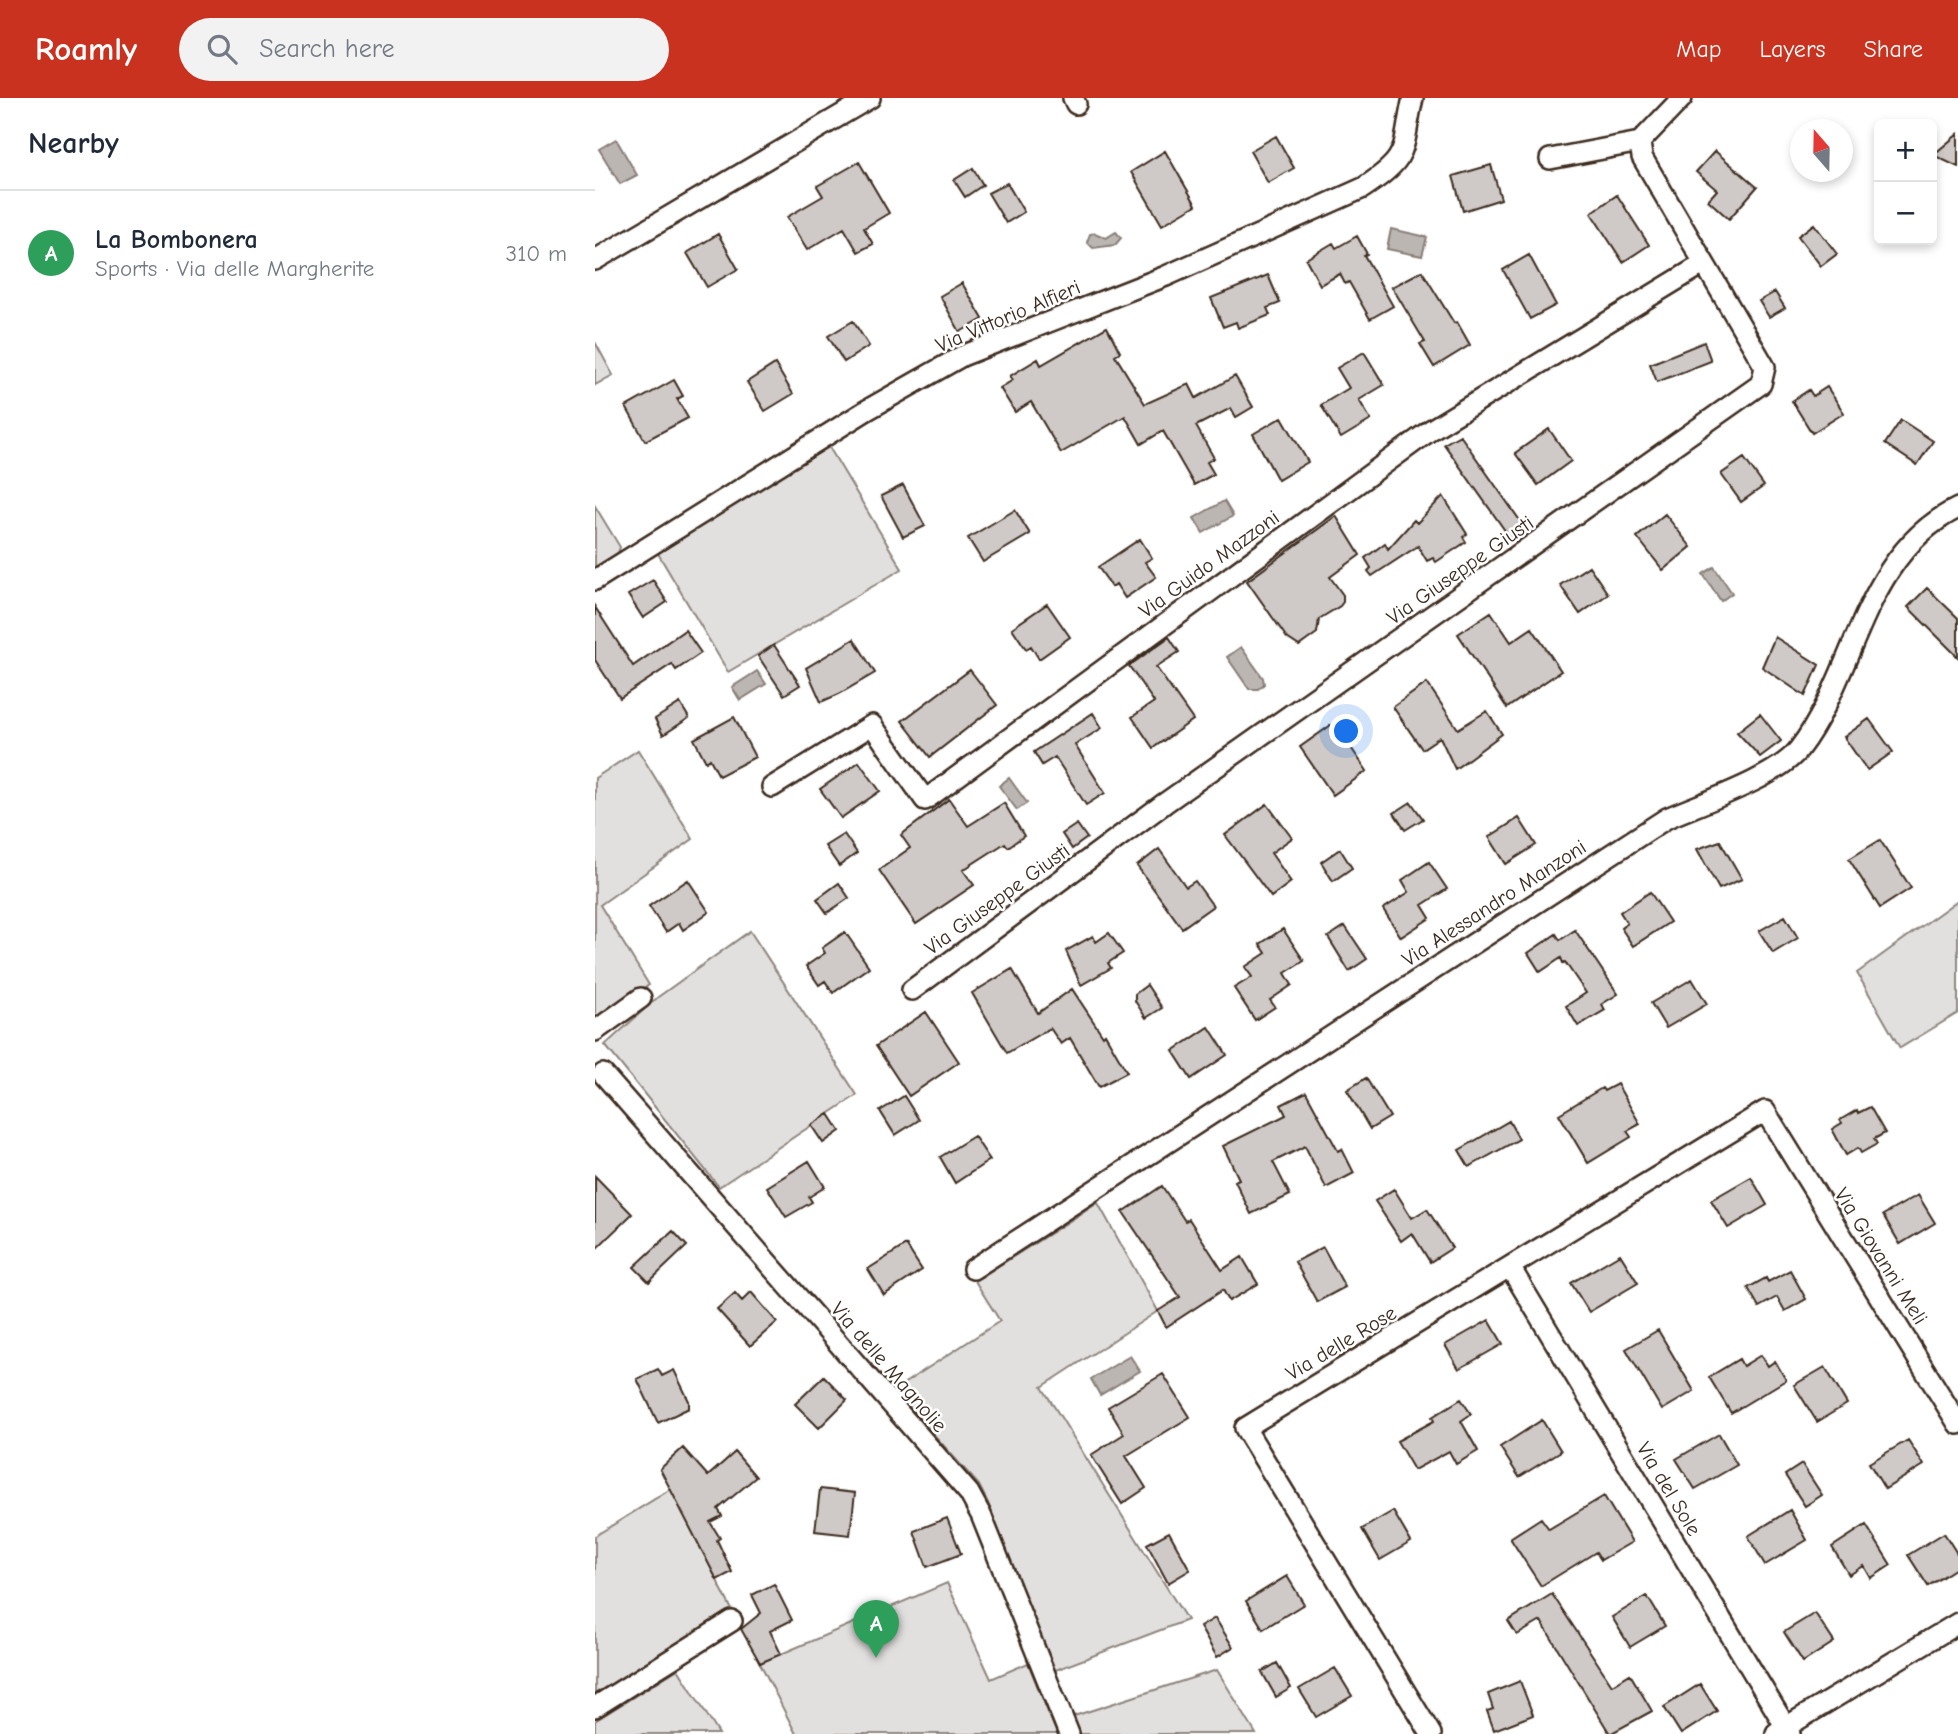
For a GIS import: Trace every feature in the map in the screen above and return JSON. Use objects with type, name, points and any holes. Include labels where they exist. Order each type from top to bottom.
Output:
[{"type":"street","points":[[595,260],[870,98]]},
{"type":"street","name":"Via Vittorio Alfieri","points":[[595,580],[867,410],[963,356],[1166,276],[1363,188],[1388,172],[1403,152],[1413,98]]},
{"type":"street","points":[[1550,159],[1640,142],[1682,98]]},
{"type":"street","name":"Via Giuseppe Giusti","points":[[912,990],[1165,803],[1761,384],[1765,367],[1642,157],[1640,142]]},
{"type":"street","name":"Via Guido Mazzoni","points":[[772,786],[872,725],[925,800],[1432,429],[1703,264]]},
{"type":"street","name":"Via Alessandro Manzoni","points":[[973,1269],[1667,818],[1764,776],[1798,751],[1822,711],[1868,608],[1895,561],[1927,529],[1958,508]]},
{"type":"street","points":[[595,1031],[641,998]]},
{"type":"street","name":"Via delle Magnolie","points":[[603,1074],[969,1493],[981,1515],[1069,1734]]},
{"type":"street","name":"Via delle Rose","points":[[1431,1734],[1245,1428],[1765,1111]]},
{"type":"street","name":"Via Giovanni Meli","points":[[1765,1111],[1958,1424]]},
{"type":"street","name":"Via del Sole","points":[[1510,1267],[1784,1732]]},
{"type":"street","points":[[595,1707],[731,1621]]},
{"type":"street","points":[[1784,1732],[1958,1623]]},
{"type":"shaded area","points":[[616,139],[637,175],[620,184],[599,149]]},
{"type":"shaded area","points":[[1391,229],[1427,237],[1422,256],[1387,249]]},
{"type":"shaded area","points":[[1116,232],[1121,238],[1115,245],[1093,248],[1087,242],[1090,234],[1095,233],[1106,238]]},
{"type":"shaded area","points":[[595,342],[613,375],[595,385]]},
{"type":"shaded area","points":[[829,447],[902,569],[728,672],[656,550]]},
{"type":"shaded area","points":[[1224,501],[1233,516],[1203,533],[1194,518]]},
{"type":"shaded area","points":[[595,506],[620,547],[617,556],[595,568]]},
{"type":"shaded area","points":[[1714,567],[1732,593],[1721,601],[1703,574]]},
{"type":"shaded area","points":[[1241,647],[1263,678],[1264,684],[1258,689],[1249,689],[1227,657]]},
{"type":"shaded area","points":[[757,671],[766,684],[740,700],[732,687]]},
{"type":"shaded area","points":[[638,750],[693,839],[600,905],[649,985],[595,1023],[595,778]]},
{"type":"shaded area","points":[[1009,778],[1027,803],[1017,810],[999,786]]},
{"type":"shaded area","points":[[1958,900],[1958,1013],[1900,1048],[1857,973]]},
{"type":"shaded area","points":[[750,931],[857,1095],[719,1187],[605,1045],[658,997]]},
{"type":"shaded area","points":[[1098,1203],[1158,1311],[1042,1387],[1187,1620],[1053,1671],[979,1485],[894,1390],[1000,1321],[975,1281]]},
{"type":"shaded area","points":[[1130,1356],[1140,1371],[1100,1395],[1091,1379]]},
{"type":"shaded area","points":[[671,1489],[732,1610],[595,1697],[595,1536]]},
{"type":"shaded area","points":[[947,1583],[991,1679],[1028,1663],[1057,1734],[796,1734],[760,1663]]},
{"type":"shaded area","points":[[678,1669],[719,1734],[595,1734],[595,1721]]},
{"type":"shaded area","points":[[1217,1670],[1256,1734],[1077,1734],[1071,1717]]},
{"type":"building","points":[[1958,134],[1958,167],[1937,157],[1937,152]]},
{"type":"building","points":[[1276,136],[1294,168],[1268,183],[1250,151]]},
{"type":"building","points":[[1165,151],[1196,205],[1162,225],[1131,172]]},
{"type":"building","points":[[1715,151],[1757,187],[1729,219],[1708,200],[1717,190],[1696,172]]},
{"type":"building","points":[[859,162],[889,213],[864,228],[873,244],[858,252],[844,228],[807,250],[787,217],[823,196],[817,186]]},
{"type":"building","points":[[1491,165],[1501,199],[1463,211],[1453,176]]},
{"type":"building","points":[[973,168],[983,185],[965,197],[954,180]]},
{"type":"building","points":[[1007,183],[1024,212],[1006,223],[988,193]]},
{"type":"building","points":[[1617,195],[1649,245],[1623,262],[1591,213]]},
{"type":"building","points":[[1814,224],[1837,254],[1821,266],[1798,236]]},
{"type":"building","points":[[718,234],[738,269],[707,287],[687,253]]},
{"type":"building","points":[[1357,236],[1367,254],[1364,255],[1393,306],[1370,319],[1349,282],[1345,284],[1340,274],[1320,285],[1306,259],[1333,243],[1336,248]]},
{"type":"building","points":[[1529,255],[1556,305],[1530,319],[1503,270]]},
{"type":"building","points":[[1422,271],[1470,345],[1434,367],[1420,344],[1425,342],[1392,287]]},
{"type":"building","points":[[1268,275],[1280,303],[1267,308],[1270,315],[1238,328],[1236,322],[1223,327],[1211,298]]},
{"type":"building","points":[[962,283],[983,319],[960,332],[940,296]]},
{"type":"building","points":[[1775,292],[1785,308],[1769,317],[1759,301]]},
{"type":"building","points":[[853,321],[869,346],[844,362],[828,336]]},
{"type":"building","points":[[1107,327],[1120,352],[1115,355],[1145,404],[1189,384],[1196,398],[1235,376],[1253,407],[1236,417],[1231,408],[1196,426],[1214,458],[1207,462],[1214,474],[1194,485],[1163,431],[1141,444],[1125,416],[1061,453],[1031,402],[1015,412],[1000,388],[1013,380],[1010,376],[1038,359],[1041,365]]},
{"type":"building","points":[[1704,342],[1711,361],[1657,382],[1650,364]]},
{"type":"building","points":[[1364,352],[1384,385],[1359,400],[1371,420],[1341,438],[1321,405],[1349,388],[1337,368]]},
{"type":"building","points":[[775,364],[793,394],[765,411],[747,382]]},
{"type":"building","points":[[674,380],[683,396],[677,399],[688,418],[645,441],[626,407]]},
{"type":"building","points":[[1827,387],[1844,413],[1812,433],[1792,401],[1809,390],[1813,396]]},
{"type":"building","points":[[1282,417],[1308,462],[1278,480],[1253,434]]},
{"type":"building","points":[[1901,420],[1933,441],[1917,465],[1885,444]]},
{"type":"building","points":[[1549,429],[1571,461],[1538,485],[1515,453]]},
{"type":"building","points":[[1460,435],[1528,532],[1513,542],[1444,444]]},
{"type":"building","points":[[1744,458],[1764,486],[1741,502],[1721,474]]},
{"type":"building","points":[[903,485],[925,526],[903,537],[881,496]]},
{"type":"building","points":[[1443,496],[1467,534],[1463,537],[1466,542],[1436,562],[1433,558],[1427,561],[1418,546],[1372,576],[1365,558],[1385,543],[1388,549],[1414,520],[1417,523]]},
{"type":"building","points":[[1015,510],[1030,534],[983,562],[968,538]]},
{"type":"building","points":[[1665,514],[1691,547],[1663,570],[1637,537]]},
{"type":"building","points":[[1336,516],[1360,555],[1330,577],[1343,595],[1343,602],[1319,619],[1317,633],[1299,646],[1287,638],[1247,581]]},
{"type":"building","points":[[1140,539],[1152,558],[1145,562],[1156,577],[1125,598],[1116,584],[1112,587],[1098,567]]},
{"type":"building","points":[[1589,566],[1608,594],[1580,614],[1560,585]]},
{"type":"building","points":[[653,580],[667,602],[643,618],[628,595]]},
{"type":"building","points":[[1927,588],[1958,618],[1958,657],[1908,607]]},
{"type":"building","points":[[1047,604],[1070,637],[1039,659],[1031,646],[1026,649],[1012,628]]},
{"type":"building","points":[[595,607],[633,666],[685,630],[701,653],[676,670],[672,664],[620,698],[595,660]]},
{"type":"building","points":[[1491,612],[1511,642],[1532,628],[1561,671],[1507,708],[1458,634]]},
{"type":"building","points":[[1169,637],[1179,652],[1156,667],[1193,720],[1153,748],[1132,717],[1154,702],[1129,666]]},
{"type":"building","points":[[1775,637],[1819,665],[1805,696],[1762,667]]},
{"type":"building","points":[[854,639],[875,673],[821,702],[806,668]]},
{"type":"building","points":[[774,645],[800,685],[784,695],[758,656]]},
{"type":"building","points":[[970,670],[997,705],[930,757],[902,721]]},
{"type":"building","points":[[1427,683],[1458,729],[1487,711],[1502,734],[1455,769],[1440,737],[1422,749],[1393,707]]},
{"type":"building","points":[[680,703],[689,718],[663,735],[655,719]]},
{"type":"building","points":[[1093,713],[1102,728],[1075,745],[1105,793],[1086,805],[1055,757],[1042,765],[1034,752]]},
{"type":"building","points":[[1760,714],[1781,741],[1760,757],[1737,732]]},
{"type":"building","points":[[734,717],[755,757],[719,776],[710,759],[706,762],[694,739]]},
{"type":"building","points":[[1869,719],[1893,752],[1867,770],[1844,737]]},
{"type":"building","points":[[1334,723],[1367,771],[1333,795],[1300,747]]},
{"type":"building","points":[[859,762],[880,791],[841,818],[820,789]]},
{"type":"building","points":[[949,799],[968,826],[1004,803],[1024,836],[1008,847],[1005,843],[963,870],[974,885],[916,924],[879,870],[910,848],[901,835]]},
{"type":"building","points":[[1411,802],[1423,819],[1405,830],[1394,813]]},
{"type":"building","points":[[1267,804],[1292,838],[1271,853],[1291,882],[1271,897],[1225,835]]},
{"type":"building","points":[[1519,818],[1536,845],[1506,864],[1489,837]]},
{"type":"building","points":[[1077,824],[1087,838],[1072,849],[1062,834]]},
{"type":"building","points":[[844,834],[857,853],[839,866],[825,846]]},
{"type":"building","points":[[1880,840],[1911,888],[1880,908],[1849,859]]},
{"type":"building","points":[[1720,841],[1742,879],[1719,889],[1697,849]]},
{"type":"building","points":[[1159,849],[1186,887],[1195,881],[1213,906],[1182,928],[1137,866]]},
{"type":"building","points":[[1340,849],[1352,868],[1333,881],[1321,862]]},
{"type":"building","points":[[1429,862],[1447,889],[1422,905],[1430,918],[1401,937],[1383,909],[1409,892],[1402,880]]},
{"type":"building","points":[[688,880],[709,912],[683,930],[679,923],[666,932],[649,906]]},
{"type":"building","points":[[839,883],[849,898],[827,913],[817,899]]},
{"type":"building","points":[[1650,892],[1670,922],[1633,946],[1621,928],[1627,923],[1620,912]]},
{"type":"building","points":[[1785,916],[1798,938],[1773,953],[1759,931]]},
{"type":"building","points":[[1345,926],[1367,959],[1349,971],[1328,937]]},
{"type":"building","points":[[1283,929],[1304,961],[1285,973],[1292,985],[1270,1000],[1275,1007],[1255,1020],[1234,988],[1252,977],[1245,967],[1266,953],[1260,944]]},
{"type":"building","points":[[1575,930],[1618,994],[1602,1004],[1605,1010],[1578,1026],[1566,1006],[1586,993],[1565,962],[1563,963],[1561,958],[1540,972],[1528,953],[1556,934],[1560,940]]},
{"type":"building","points":[[845,932],[869,967],[833,993],[825,981],[819,985],[806,966],[825,953],[822,948]]},
{"type":"building","points":[[1109,933],[1123,953],[1108,963],[1111,968],[1081,985],[1066,951],[1093,936],[1096,942]]},
{"type":"building","points":[[1012,969],[1038,1013],[1072,989],[1103,1036],[1105,1034],[1127,1072],[1099,1087],[1070,1038],[1061,1044],[1050,1028],[1007,1053],[972,993]]},
{"type":"building","points":[[1692,979],[1707,1004],[1666,1028],[1651,1003]]},
{"type":"building","points":[[1147,985],[1162,1008],[1146,1018],[1135,1001],[1135,994]]},
{"type":"building","points":[[926,1012],[959,1062],[909,1096],[876,1046]]},
{"type":"building","points":[[1209,1027],[1227,1055],[1191,1079],[1173,1051]]},
{"type":"building","points":[[1366,1078],[1390,1117],[1370,1129],[1347,1090]]},
{"type":"building","points":[[1617,1084],[1640,1124],[1627,1131],[1631,1137],[1588,1163],[1559,1114],[1602,1088],[1604,1091]]},
{"type":"building","points":[[1306,1092],[1338,1151],[1342,1149],[1354,1173],[1326,1188],[1305,1146],[1273,1162],[1290,1195],[1251,1214],[1235,1181],[1239,1179],[1223,1146],[1286,1115],[1281,1105]]},
{"type":"building","points":[[904,1096],[919,1120],[895,1135],[880,1111]]},
{"type":"building","points":[[1870,1107],[1885,1133],[1874,1139],[1877,1144],[1861,1153],[1858,1148],[1846,1155],[1832,1129],[1842,1123],[1840,1120],[1857,1110],[1858,1113]]},
{"type":"building","points":[[829,1114],[840,1131],[823,1143],[811,1125]]},
{"type":"building","points":[[1509,1121],[1519,1139],[1469,1167],[1459,1150]]},
{"type":"building","points":[[974,1136],[990,1160],[955,1183],[940,1157]]},
{"type":"building","points":[[809,1161],[825,1187],[809,1197],[812,1202],[786,1217],[767,1187]]},
{"type":"building","points":[[595,1176],[632,1214],[595,1250]]},
{"type":"building","points":[[1751,1177],[1767,1205],[1728,1228],[1711,1200]]},
{"type":"building","points":[[1162,1186],[1185,1221],[1189,1219],[1222,1270],[1242,1257],[1258,1284],[1229,1301],[1223,1290],[1166,1327],[1158,1311],[1180,1297],[1123,1212]]},
{"type":"building","points":[[1394,1189],[1412,1218],[1427,1209],[1452,1248],[1430,1262],[1412,1233],[1401,1241],[1375,1201]]},
{"type":"building","points":[[1918,1195],[1935,1223],[1900,1244],[1883,1215]]},
{"type":"building","points":[[673,1231],[687,1246],[649,1282],[634,1267]]},
{"type":"building","points":[[906,1245],[922,1270],[884,1295],[868,1269]]},
{"type":"building","points":[[1323,1247],[1345,1287],[1317,1302],[1295,1262]]},
{"type":"building","points":[[1620,1254],[1638,1283],[1589,1312],[1571,1283]]},
{"type":"building","points":[[1790,1270],[1806,1299],[1785,1311],[1777,1297],[1759,1307],[1748,1288],[1766,1278],[1768,1282]]},
{"type":"building","points":[[751,1292],[777,1322],[750,1346],[717,1309],[735,1293],[742,1301]]},
{"type":"building","points":[[1489,1320],[1503,1344],[1459,1369],[1445,1345]]},
{"type":"building","points":[[1658,1330],[1694,1391],[1662,1410],[1626,1349]]},
{"type":"building","points":[[1761,1355],[1768,1366],[1775,1361],[1786,1380],[1731,1413],[1709,1377],[1739,1359],[1743,1366]]},
{"type":"building","points":[[1825,1367],[1847,1404],[1817,1422],[1794,1385]]},
{"type":"building","points":[[658,1369],[662,1376],[674,1370],[689,1401],[689,1408],[658,1423],[637,1379]]},
{"type":"building","points":[[1163,1374],[1190,1417],[1126,1456],[1146,1488],[1122,1504],[1091,1455],[1124,1434],[1108,1407]]},
{"type":"building","points":[[824,1376],[847,1400],[819,1428],[795,1404]]},
{"type":"building","points":[[1461,1399],[1471,1414],[1461,1421],[1478,1451],[1456,1464],[1449,1451],[1414,1470],[1397,1441],[1434,1421],[1432,1417]]},
{"type":"building","points":[[1542,1420],[1561,1451],[1519,1477],[1500,1447]]},
{"type":"building","points":[[1719,1434],[1737,1465],[1695,1489],[1676,1459]]},
{"type":"building","points":[[1908,1440],[1924,1465],[1885,1489],[1869,1463]]},
{"type":"building","points":[[683,1448],[708,1476],[735,1452],[756,1477],[718,1509],[722,1516],[710,1522],[720,1538],[717,1540],[732,1572],[717,1580],[660,1469]]},
{"type":"building","points":[[1802,1464],[1822,1495],[1805,1506],[1785,1475]]},
{"type":"building","points":[[820,1489],[855,1493],[850,1535],[815,1531]]},
{"type":"building","points":[[1604,1496],[1632,1542],[1601,1560],[1596,1552],[1541,1586],[1510,1538],[1541,1518],[1549,1529]]},
{"type":"building","points":[[1790,1510],[1807,1540],[1765,1565],[1748,1536]]},
{"type":"building","points":[[1393,1511],[1411,1542],[1380,1560],[1362,1529]]},
{"type":"building","points":[[947,1518],[961,1554],[927,1567],[914,1531]]},
{"type":"building","points":[[1866,1525],[1891,1565],[1871,1578],[1864,1566],[1849,1575],[1832,1547]]},
{"type":"building","points":[[1169,1532],[1190,1570],[1168,1583],[1147,1544]]},
{"type":"building","points":[[1944,1533],[1958,1555],[1958,1567],[1928,1586],[1908,1555]]},
{"type":"building","points":[[1287,1576],[1304,1604],[1263,1629],[1246,1601]]},
{"type":"building","points":[[774,1584],[792,1620],[770,1631],[781,1654],[760,1663],[741,1629],[761,1613],[752,1595]]},
{"type":"building","points":[[1552,1594],[1612,1685],[1630,1674],[1652,1711],[1610,1734],[1541,1621],[1517,1635],[1508,1621]]},
{"type":"building","points":[[1647,1596],[1665,1626],[1630,1647],[1612,1617]]},
{"type":"building","points":[[1815,1613],[1834,1642],[1803,1662],[1784,1632]]},
{"type":"building","points":[[1215,1618],[1233,1647],[1217,1657],[1200,1627]]},
{"type":"building","points":[[1277,1663],[1291,1688],[1276,1697],[1262,1672]]},
{"type":"building","points":[[1335,1668],[1352,1696],[1316,1717],[1299,1689]]},
{"type":"building","points":[[1520,1681],[1533,1715],[1494,1730],[1487,1711],[1493,1709],[1488,1694]]},
{"type":"building","points":[[1700,1684],[1717,1711],[1681,1734],[1664,1707]]},
{"type":"place","name":"La Bombonera","points":[[876,1658]]}]
